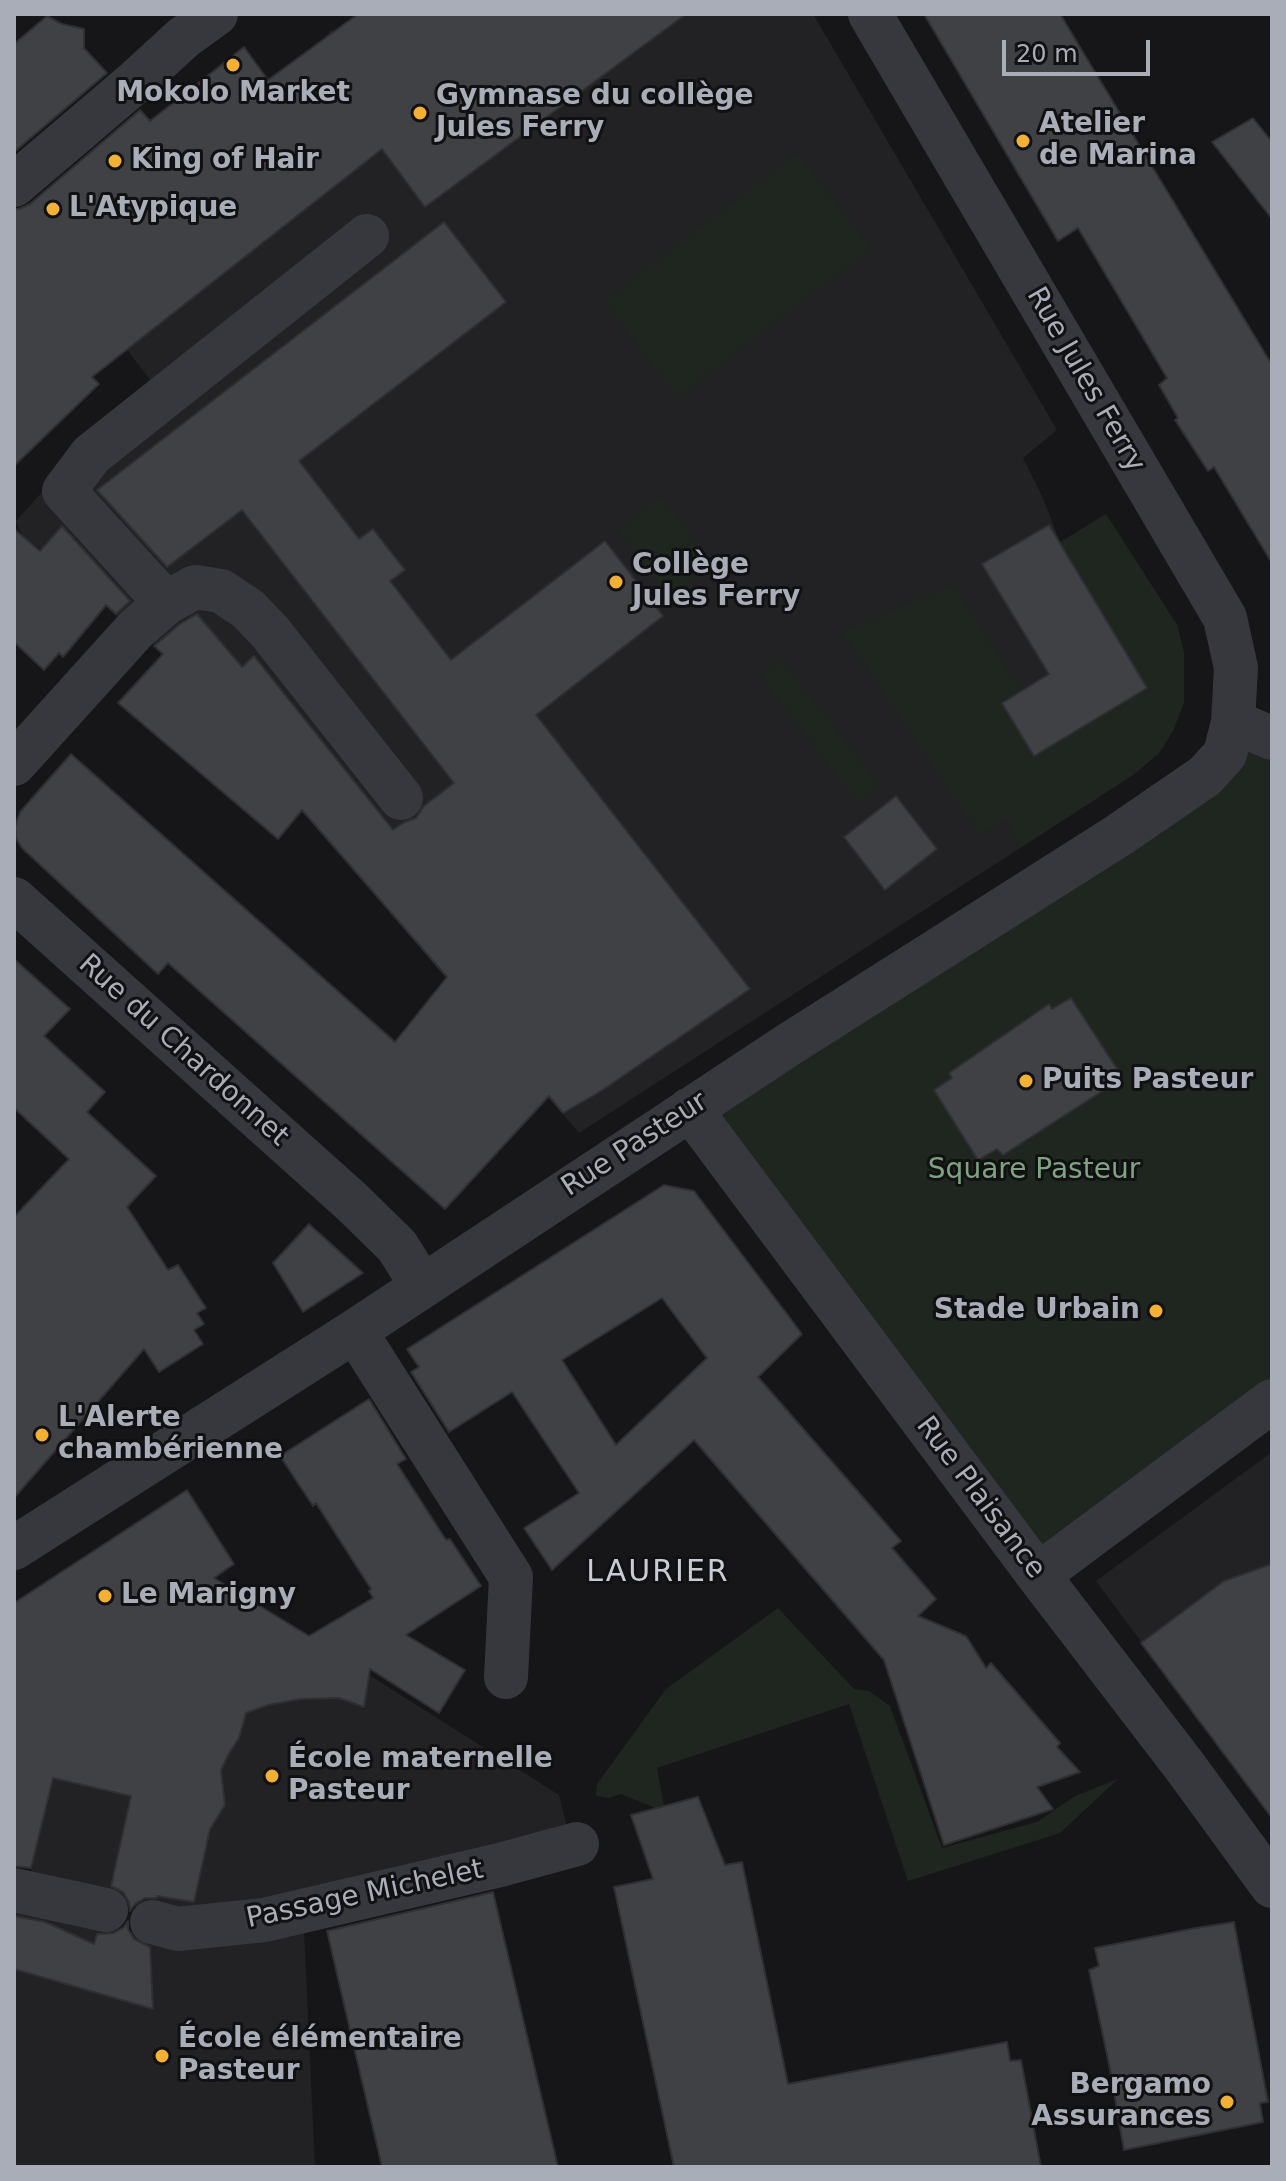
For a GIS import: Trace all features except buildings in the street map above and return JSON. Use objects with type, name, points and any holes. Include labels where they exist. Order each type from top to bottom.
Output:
[{"type":"street","name":"Rue Jules Ferry","points":[[870,14],[1225,618],[1252,730]]},
{"type":"street","points":[[14,185],[135,82],[188,22]]},
{"type":"street","points":[[151,616],[64,491],[91,455],[367,236]]},
{"type":"street","points":[[14,764],[151,616],[195,587],[221,591],[248,609],[270,632],[401,798]]},
{"type":"street","name":"Rue Pasteur","points":[[14,1548],[355,1331],[690,1109],[1119,835],[1205,776],[1252,730]]},
{"type":"street","name":"Rue du Chardonnet","points":[[14,899],[352,1202],[397,1246],[422,1286]]},
{"type":"street","name":"Rue Plaisance","points":[[690,1109],[1272,1886]]},
{"type":"street","points":[[355,1331],[511,1577],[506,1677]]},
{"type":"street","points":[[1038,1575],[1272,1401]]},
{"type":"street","name":"Passage Michelet","points":[[152,1922],[178,1929],[264,1920],[577,1844]]},
{"type":"street","points":[[14,1890],[106,1910]]},
{"type":"shaded area","name":"Collège Jules Ferry","points":[[358,14],[813,14],[1057,430],[1023,458],[1060,542],[1106,514],[1177,625],[1184,653],[1184,702],[1173,731],[1159,753],[1133,775],[579,1133],[237,734],[163,653],[23,537],[16,521],[67,464],[161,394],[114,333],[267,81],[330,35],[331,30],[333,32]]},
{"type":"shaded area","points":[[1272,1452],[1272,1818],[1096,1581]]},
{"type":"shaded area","name":"École maternelle Pasteur","points":[[255,1603],[559,1795],[569,1835],[350,1890],[155,1910],[33,1886],[31,1869],[14,1865],[14,1758]]},
{"type":"shaded area","name":"École élémentaire Pasteur","points":[[14,1907],[149,1936],[304,1930],[315,2167],[14,2167]]},
{"type":"green space","points":[[797,153],[872,249],[678,398],[604,301]]},
{"type":"green space","points":[[662,496],[713,564],[669,598],[618,530]]},
{"type":"green space","points":[[1106,514],[1177,625],[1184,653],[1184,702],[1173,731],[1159,753],[1133,775],[1020,848],[1005,819],[979,835],[842,632],[953,584],[1021,692],[1002,704],[1034,756],[1147,688],[1060,543]]},
{"type":"green space","points":[[781,659],[880,786],[858,803],[759,675]]},
{"type":"green space","name":"Square Pasteur","points":[[1272,738],[1272,1401],[1038,1575],[690,1109],[1205,776]]},
{"type":"green space","points":[[778,1608],[854,1689],[869,1691],[890,1706],[942,1848],[1037,1822],[1075,1796],[1118,1779],[1060,1833],[908,1881],[849,1704],[657,1768],[665,1812],[621,1794],[609,1798],[596,1796],[597,1784],[666,1689]]},
{"type":"place","name":"Mokolo Market","points":[[233,65]]},
{"type":"place","name":"Gymnase du collège Jules Ferry","points":[[420,113]]},
{"type":"place","name":"Atelier de Marina","points":[[1023,141]]},
{"type":"place","name":"King of Hair","points":[[115,161]]},
{"type":"place","name":"L'Atypique","points":[[53,209]]},
{"type":"place","name":"Collège Jules Ferry","points":[[616,582]]},
{"type":"place","name":"Puits Pasteur","points":[[1026,1081]]},
{"type":"place","name":"Stade Urbain","points":[[1156,1311]]},
{"type":"place","name":"L'Alerte chambérienne","points":[[42,1435]]},
{"type":"place","name":"Le Marigny","points":[[105,1596]]},
{"type":"place","name":"École maternelle Pasteur","points":[[272,1776]]},
{"type":"place","name":"École élémentaire Pasteur","points":[[162,2056]]},
{"type":"place","name":"Bergamo Assurances","points":[[1227,2102]]},
{"type":"district","name":"LAURIER","points":[[658,1573]]}]
